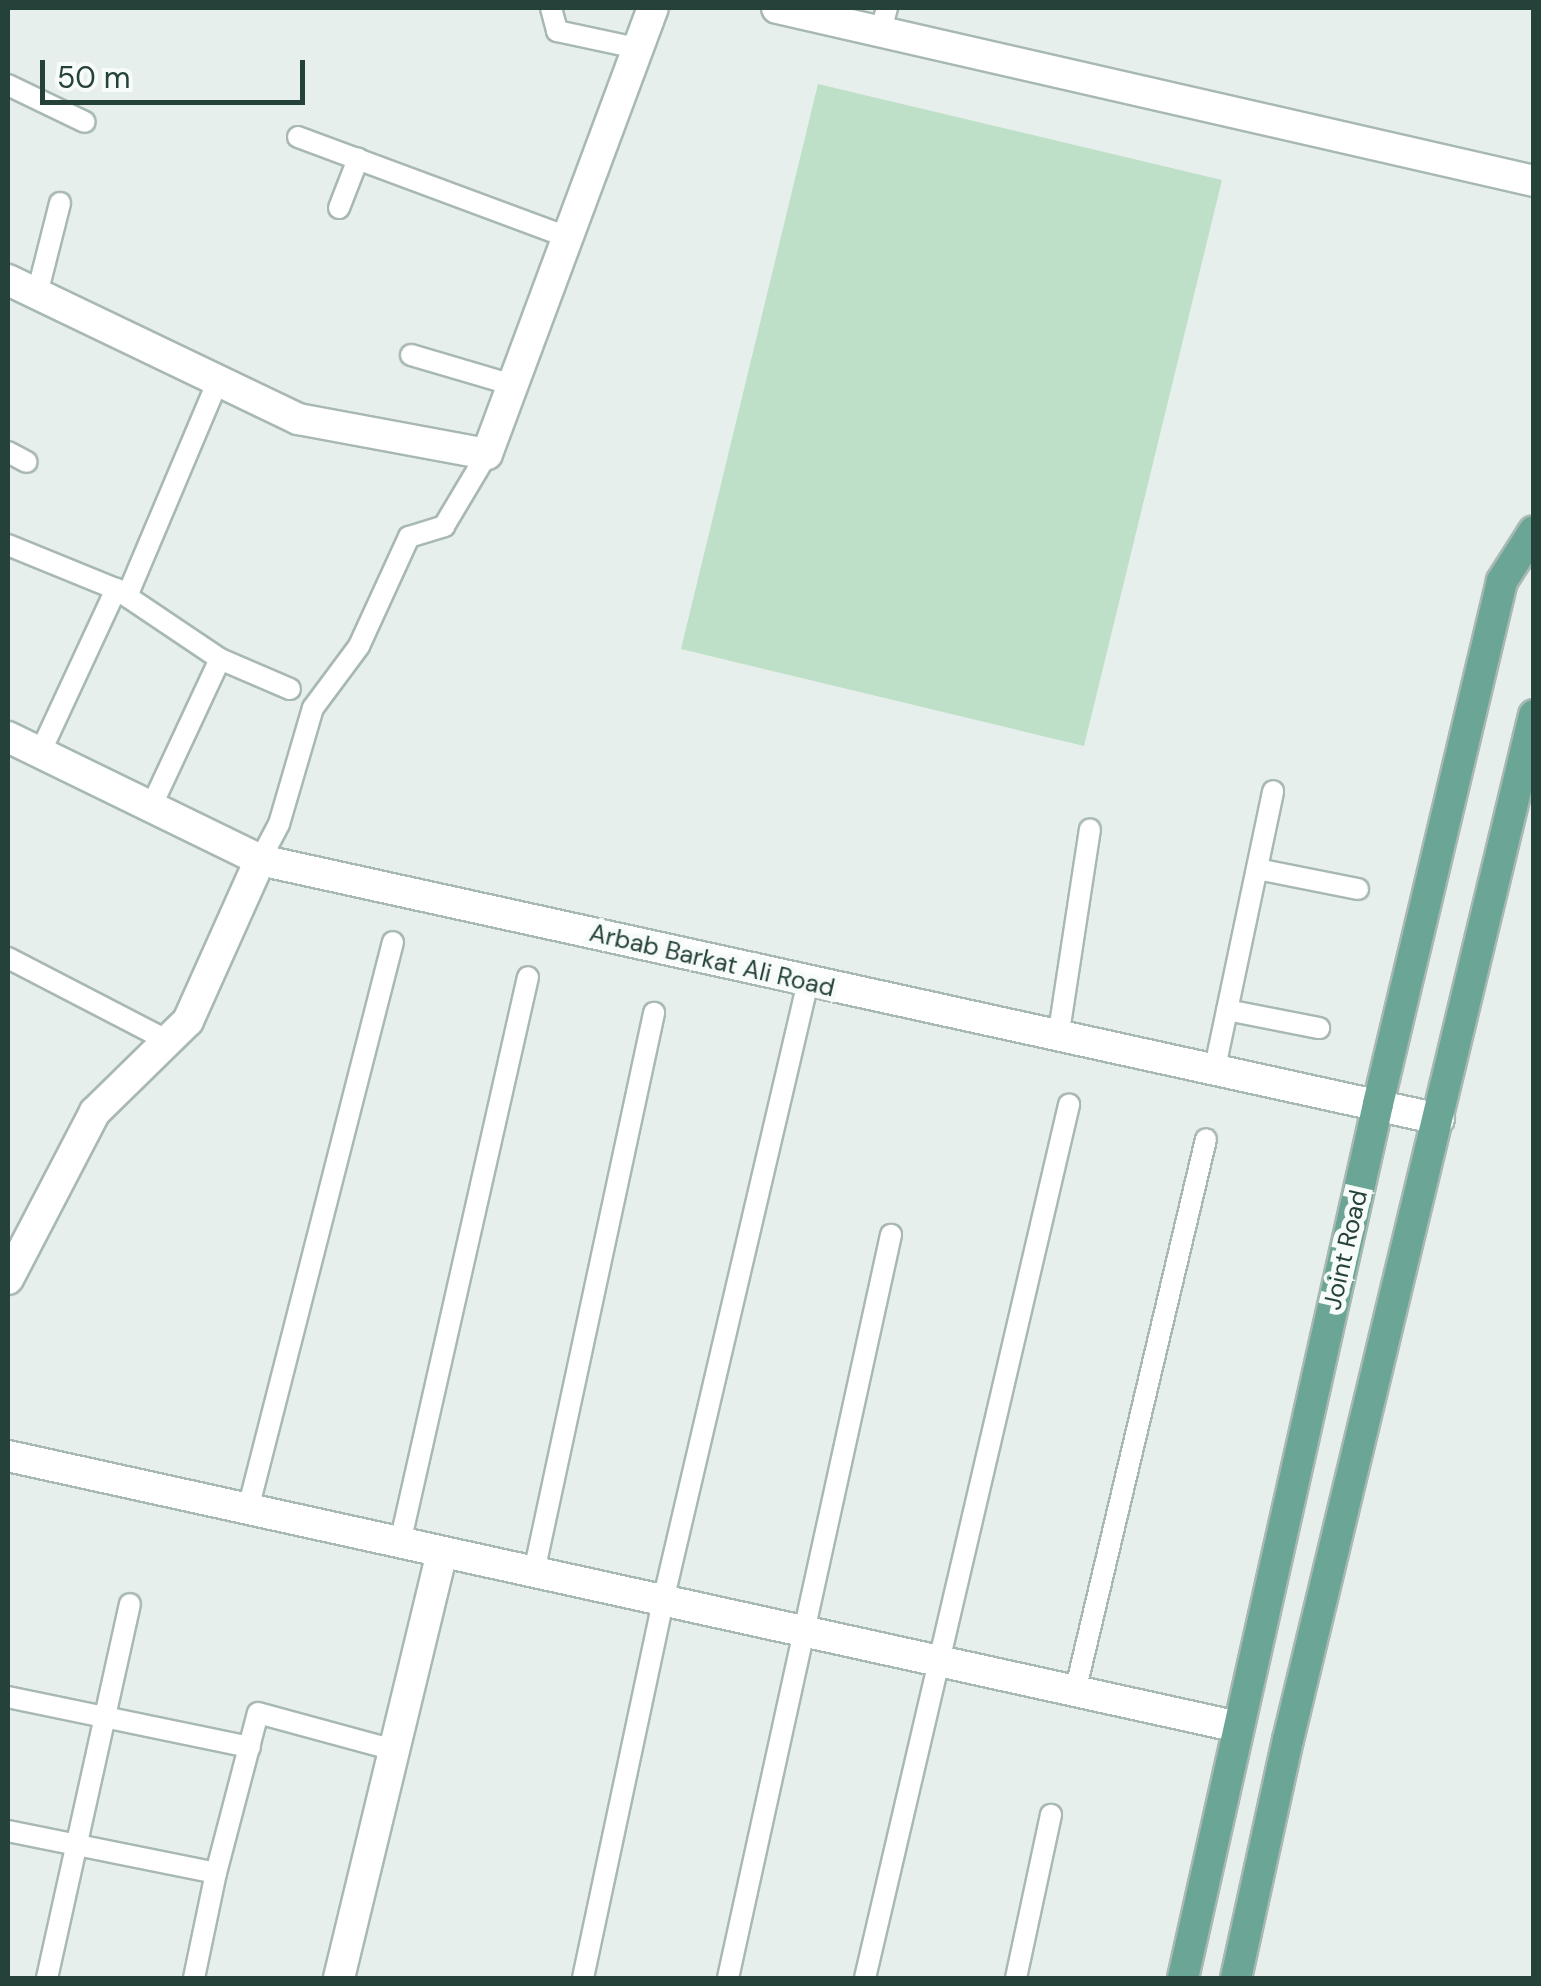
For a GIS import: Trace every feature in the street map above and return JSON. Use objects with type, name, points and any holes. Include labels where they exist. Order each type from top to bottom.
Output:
[{"type":"main road","name":"Joint Road","points":[[1184,1978],[1378,1104],[1502,581],[1534,531]]},
{"type":"main road","points":[[1236,1978],[1288,1740],[1534,715]]},
{"type":"street","points":[[8,280],[298,419],[487,454],[653,8]]},
{"type":"street","points":[[776,8],[884,20],[1534,182]]},
{"type":"street","name":"Arbab Barkat Ali Road","points":[[8,737],[260,860],[1058,1038],[1439,1118]]},
{"type":"street","points":[[8,1279],[95,1112],[188,1022],[260,860]]},
{"type":"street","points":[[8,1456],[1240,1727]]},
{"type":"street","points":[[339,1978],[442,1552]]},
{"type":"lane","points":[[550,8],[557,30],[640,49]]},
{"type":"lane","points":[[8,85],[85,122]]},
{"type":"lane","points":[[298,136],[569,238]]},
{"type":"lane","points":[[339,208],[358,159]]},
{"type":"lane","points":[[37,294],[60,203]]},
{"type":"lane","points":[[411,356],[514,385]]},
{"type":"lane","points":[[40,753],[122,592],[218,380]]},
{"type":"lane","points":[[8,452],[28,462]]},
{"type":"lane","points":[[260,860],[279,824],[313,708],[359,646],[409,538],[444,526],[487,454]]},
{"type":"lane","points":[[8,545],[122,592],[220,658],[290,689]]},
{"type":"lane","points":[[152,807],[220,658]]},
{"type":"lane","points":[[1214,1072],[1273,792]]},
{"type":"lane","points":[[1058,1038],[1090,830]]},
{"type":"lane","points":[[1257,869],[1358,889]]},
{"type":"lane","points":[[248,1509],[393,942]]},
{"type":"lane","points":[[8,958],[168,1041]]},
{"type":"lane","points":[[400,1543],[528,977]]},
{"type":"lane","points":[[583,1978],[663,1601],[808,982]]},
{"type":"lane","points":[[1227,1010],[1319,1028]]},
{"type":"lane","points":[[534,1572],[654,1013]]},
{"type":"lane","points":[[865,1978],[1069,1105]]},
{"type":"lane","points":[[1075,1692],[1206,1139]]},
{"type":"lane","points":[[728,1978],[891,1235]]},
{"type":"lane","points":[[52,1978],[130,1604]]},
{"type":"lane","points":[[8,1698],[250,1746]]},
{"type":"lane","points":[[194,1978],[216,1873],[258,1712],[394,1750]]},
{"type":"lane","points":[[1016,1978],[1051,1815]]},
{"type":"lane","points":[[8,1831],[216,1873]]},
{"type":"green space","points":[[818,84],[1222,180],[1084,746],[681,649]]}]
